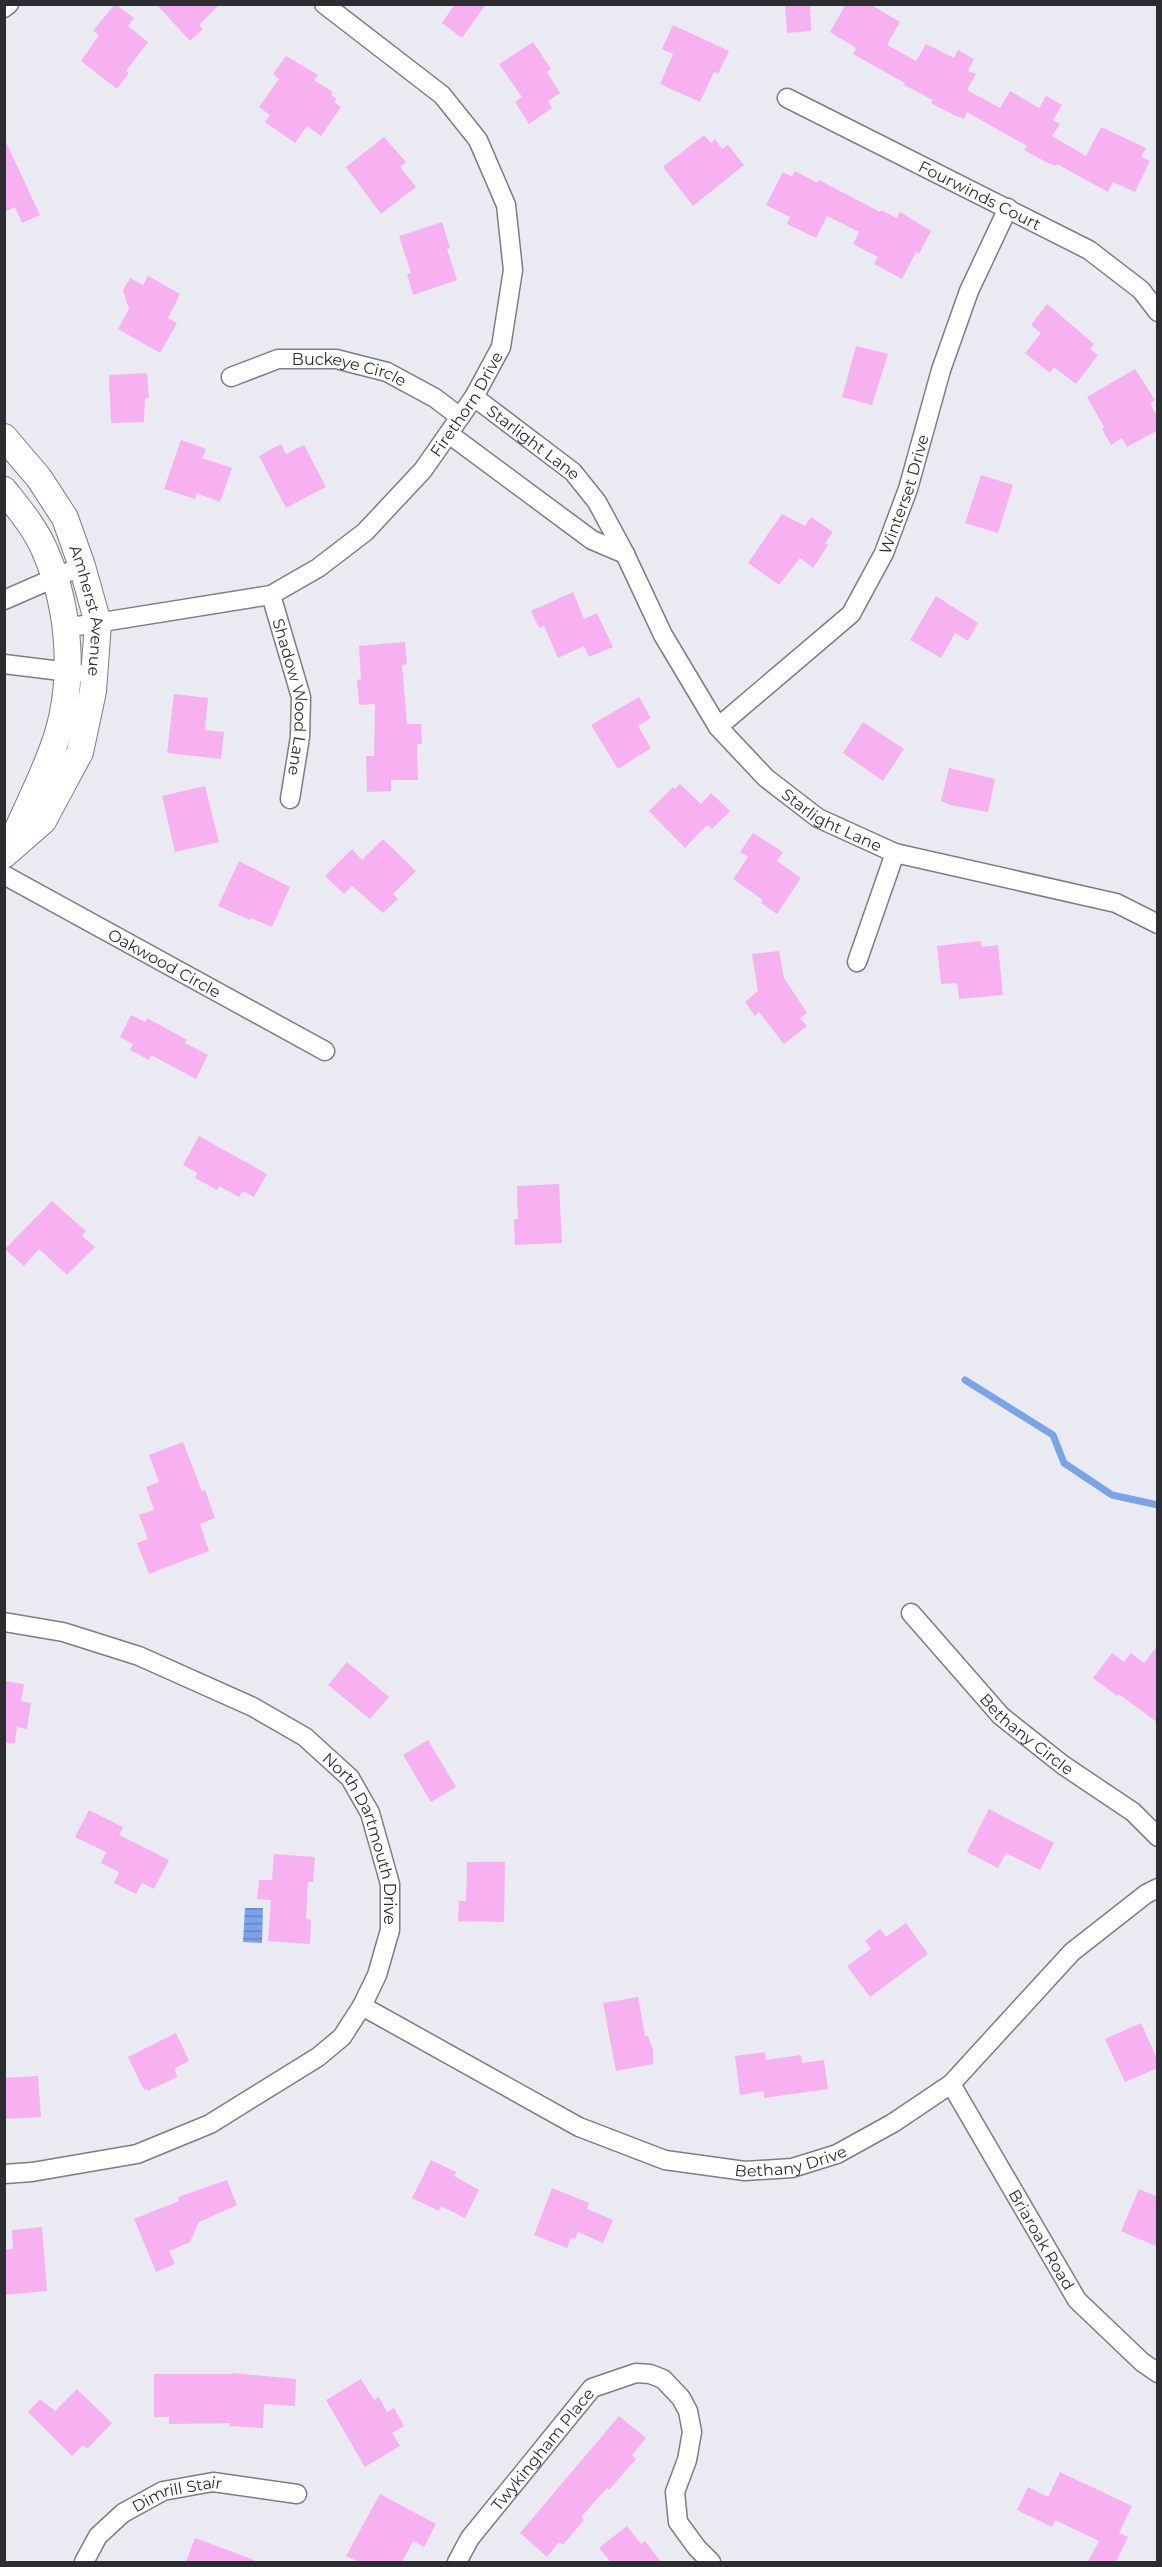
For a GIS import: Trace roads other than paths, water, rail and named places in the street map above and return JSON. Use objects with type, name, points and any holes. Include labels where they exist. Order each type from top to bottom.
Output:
[{"type":"street","points":[[4,8],[9,4]]},
{"type":"street","name":"Firethorn Drive","points":[[65,628],[271,596],[318,568],[365,532],[423,470],[474,398],[501,346],[513,270],[506,205],[478,140],[442,95],[324,4]]},
{"type":"street","name":"Fourwinds Court","points":[[787,98],[1089,250],[1141,290],[1158,312]]},
{"type":"street","name":"Winterset Drive","points":[[718,727],[851,614],[884,553],[908,489],[941,370],[969,291],[1008,208]]},
{"type":"street","name":"Buckeye Circle","points":[[231,377],[278,359],[336,359],[387,372],[435,398],[460,417]]},
{"type":"street","name":"Starlight Lane","points":[[474,398],[573,472],[597,502],[625,554],[663,635],[718,727],[766,778],[818,818],[896,854],[1116,903],[1158,924]]},
{"type":"street","points":[[449,434],[592,540],[625,554]]},
{"type":"street","name":"Amherst Avenue","points":[[4,437],[39,478],[65,518],[82,566],[98,623],[94,675],[80,752],[43,821],[5,861]]},
{"type":"street","name":"Amherst Avenue","points":[[4,490],[22,513],[44,549],[59,589],[65,628],[66,672],[65,700],[54,746],[5,861]]},
{"type":"street","points":[[4,600],[82,566]]},
{"type":"street","name":"Shadow Wood Lane","points":[[271,596],[300,697],[300,737],[290,799]]},
{"type":"street","points":[[4,664],[94,675]]},
{"type":"street","points":[[857,962],[896,854]]},
{"type":"street","name":"Oakwood Circle","points":[[5,861],[325,1051]]},
{"type":"street","name":"Bethany Circle","points":[[911,1613],[1001,1716],[1063,1765],[1133,1812],[1158,1837]]},
{"type":"street","name":"North Dartmouth Drive","points":[[4,1622],[63,1632],[139,1656],[253,1707],[305,1737],[350,1778],[370,1813],[390,1884],[390,1930],[377,1975],[362,2006],[342,2037],[318,2057],[210,2124],[137,2154],[32,2172],[4,2174]]},
{"type":"street","name":"Bethany Drive","points":[[362,2006],[579,2127],[665,2160],[734,2170],[792,2168],[837,2154],[894,2124],[951,2084],[1072,1952],[1146,1894],[1158,1888]]},
{"type":"street","name":"Briaroak Road","points":[[951,2084],[1077,2300],[1142,2362],[1158,2373]]},
{"type":"street","name":"Twykingham Place","points":[[457,2562],[470,2538],[592,2388],[636,2373],[650,2374],[663,2379],[681,2398],[688,2411],[692,2432],[687,2460],[675,2492],[678,2523],[711,2562]]},
{"type":"street","name":"Dimrill Stair","points":[[84,2562],[98,2536],[123,2513],[163,2491],[213,2482],[297,2494]]},
{"type":"water","points":[[245,1908],[263,1908],[262,1943],[243,1942]]},
{"type":"waterway","points":[[965,1380],[1053,1435],[1064,1463],[1112,1495],[1158,1505]]}]
